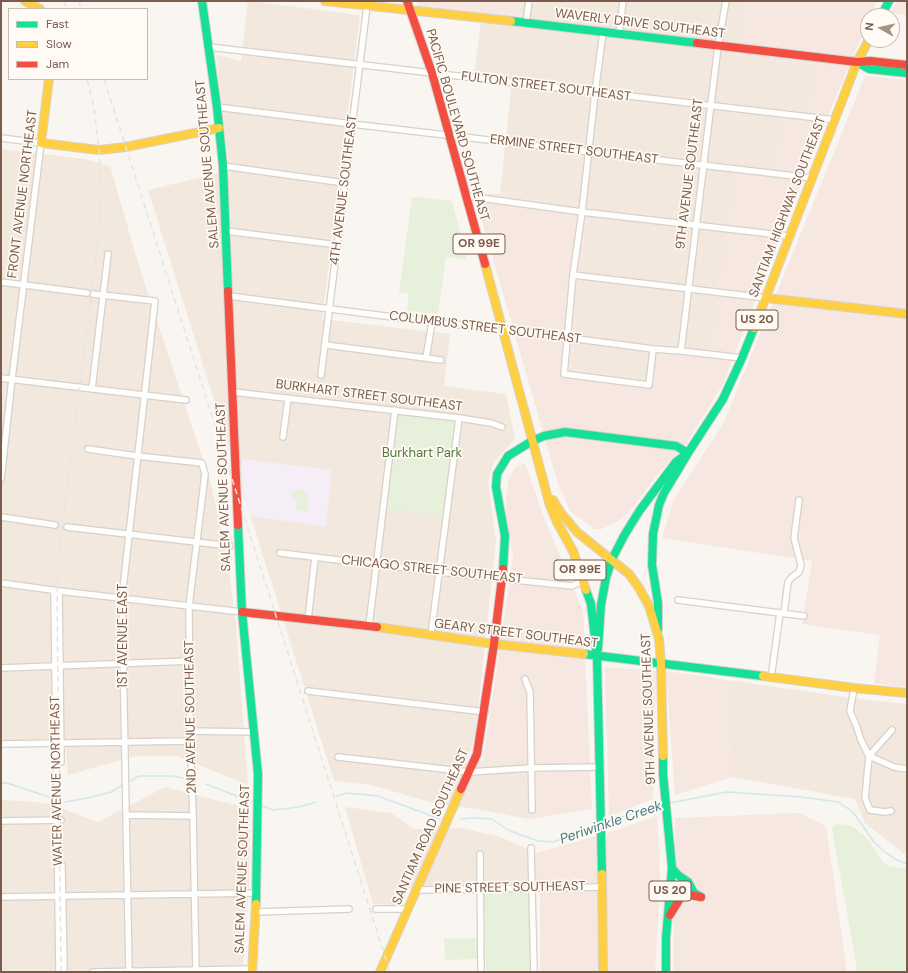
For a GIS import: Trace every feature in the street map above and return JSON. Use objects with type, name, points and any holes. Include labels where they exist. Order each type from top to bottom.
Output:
[{"type":"main road","points":[[25,1],[38,8]]},
{"type":"main road","name":"SALEM AVENUE SOUTHEAST","points":[[202,1],[217,107],[222,166],[242,612],[258,774],[259,812],[257,893],[252,971]]},
{"type":"main road","name":"WAVERLY DRIVE SOUTHEAST","points":[[325,1],[410,9],[857,62],[870,61],[907,65]]},
{"type":"main road","name":"PACIFIC BOULEVARD SOUTHEAST","points":[[406,1],[432,73],[450,135],[552,512],[574,552],[591,604],[597,657],[602,812],[603,972]]},
{"type":"main road","name":"SANTIAM HIGHWAY SOUTHEAST","points":[[597,657],[600,640],[601,605],[606,578],[612,559],[640,510],[676,462],[688,453],[723,399],[742,358],[857,62],[865,48]]},
{"type":"main road","name":"WAVERLY DRIVE SOUTHEAST","points":[[857,62],[869,68],[907,73]]},
{"type":"main road","name":"FRONT AVENUE NORTHEAST","points":[[42,143],[49,80]]},
{"type":"main road","points":[[42,143],[99,150],[126,147],[219,128]]},
{"type":"main road","points":[[766,298],[907,314]]},
{"type":"main road","points":[[532,441],[544,436],[565,432],[676,446],[688,453]]},
{"type":"main road","name":"SANTIAM ROAD SOUTHEAST","points":[[380,972],[478,754],[494,644],[502,578],[505,536],[496,487],[497,474],[508,456],[532,441]]},
{"type":"main road","name":"9TH AVENUE SOUTHEAST","points":[[666,972],[666,938],[672,868],[664,798],[661,663],[658,639],[658,603],[652,565],[653,534],[659,505],[664,493],[688,453]]},
{"type":"main road","name":"PACIFIC BOULEVARD SOUTHEAST","points":[[545,488],[561,513],[577,532],[629,574],[640,588],[648,606],[658,639]]},
{"type":"main road","name":"GEARY STREET SOUTHEAST","points":[[242,612],[369,626],[597,657],[661,663],[771,678],[907,693]]},
{"type":"main road","points":[[668,918],[681,897],[689,895],[701,897],[694,892],[688,882],[678,875],[672,868]]},
{"type":"street","points":[[526,23],[529,1]]},
{"type":"street","points":[[620,34],[623,1]]},
{"type":"street","name":"9TH AVENUE SOUTHEAST","points":[[681,351],[718,46],[726,1]]},
{"type":"street","name":"4TH AVENUE SOUTHEAST","points":[[321,375],[367,6]]},
{"type":"street","points":[[603,32],[582,212],[573,275],[564,374],[650,385],[653,349]]},
{"type":"street","name":"FULTON STREET SOUTHEAST","points":[[209,47],[835,120]]},
{"type":"street","name":"ERMINE STREET SOUTHEAST","points":[[217,107],[812,178]]},
{"type":"street","points":[[1,138],[42,143]]},
{"type":"street","name":"FRONT AVENUE NORTHEAST","points":[[1,479],[3,434],[12,379],[42,143]]},
{"type":"street","points":[[222,166],[345,183]]},
{"type":"street","points":[[466,196],[582,212],[789,236]]},
{"type":"street","points":[[226,231],[338,245]]},
{"type":"street","points":[[92,389],[108,254]]},
{"type":"street","points":[[573,275],[766,298]]},
{"type":"street","points":[[1,282],[103,295]]},
{"type":"street","name":"1ST AVENUE EAST","points":[[103,295],[154,301],[122,598],[124,741],[127,800],[129,972]]},
{"type":"street","name":"COLUMBUS STREET SOUTHEAST","points":[[229,296],[653,349],[742,358]]},
{"type":"street","points":[[426,358],[432,322]]},
{"type":"street","points":[[326,344],[440,360]]},
{"type":"street","points":[[1,378],[186,400]]},
{"type":"street","name":"BURKHART STREET SOUTHEAST","points":[[232,392],[459,418],[491,423],[502,427]]},
{"type":"street","points":[[283,437],[288,399]]},
{"type":"street","points":[[369,626],[395,410]]},
{"type":"street","points":[[431,635],[459,418]]},
{"type":"street","points":[[88,449],[137,456]]},
{"type":"street","name":"2ND AVENUE SOUTHEAST","points":[[137,456],[202,462],[205,474],[189,606],[190,741],[196,971]]},
{"type":"street","points":[[771,678],[788,582],[799,572],[801,565],[794,538],[799,500]]},
{"type":"street","points":[[1,517],[55,525]]},
{"type":"street","points":[[68,527],[230,546]]},
{"type":"street","name":"CHICAGO STREET SOUTHEAST","points":[[280,553],[572,586],[584,580]]},
{"type":"street","points":[[308,620],[315,558]]},
{"type":"street","name":"GEARY STREET SOUTHEAST","points":[[1,583],[57,591],[242,612]]},
{"type":"street","name":"WATER AVENUE NORTHEAST","points":[[57,591],[61,896],[64,972]]},
{"type":"street","points":[[678,600],[804,616]]},
{"type":"street","points":[[1,668],[190,661]]},
{"type":"street","points":[[525,679],[530,692],[532,810]]},
{"type":"street","points":[[854,688],[850,711],[869,756],[865,798],[870,810],[885,812],[891,811]]},
{"type":"street","points":[[308,691],[485,712]]},
{"type":"street","points":[[869,756],[892,730]]},
{"type":"street","points":[[190,731],[254,732]]},
{"type":"street","points":[[1,744],[190,741]]},
{"type":"street","points":[[869,756],[894,767],[907,769]]},
{"type":"street","points":[[338,757],[470,772],[531,768],[600,767]]},
{"type":"street","points":[[126,815],[193,816]]},
{"type":"street","points":[[1,821],[60,820]]},
{"type":"street","points":[[531,848],[534,972]]},
{"type":"street","points":[[480,854],[481,972]]},
{"type":"street","name":"PINE STREET SOUTHEAST","points":[[418,890],[602,887]]},
{"type":"street","points":[[1,897],[257,893]]},
{"type":"street","name":"WATER AVENUE NORTHEAST","points":[[59,972],[61,896]]},
{"type":"street","points":[[256,912],[349,909]]},
{"type":"street","points":[[376,909],[408,909]]},
{"type":"street","points":[[93,972],[252,971]]},
{"type":"shaded area","points":[[248,1],[360,15],[322,319],[450,334],[444,386],[506,394],[515,439],[494,462],[488,480],[496,541],[475,736],[467,761],[526,760],[529,819],[476,809],[436,804],[372,785],[334,781],[148,190],[216,174],[230,175],[216,55],[241,61]]},
{"type":"shaded area","points":[[416,1],[522,1],[520,19],[419,7]]},
{"type":"shaded area","points":[[522,1],[747,1],[737,58],[815,64],[807,114],[781,109],[775,171],[735,167],[711,350],[659,343],[655,381],[571,371],[589,207],[500,194],[512,80],[474,75],[482,14],[520,19]]},
{"type":"shaded area","points":[[747,1],[877,1],[874,8],[860,8],[860,40],[821,132],[723,384],[686,444],[657,475],[634,506],[621,519],[602,529],[594,529],[570,511],[558,484],[474,193],[500,194],[589,206],[571,371],[655,381],[659,343],[711,349],[735,167],[775,170],[781,109],[807,114],[815,64],[737,58]]},
{"type":"shaded area","points":[[897,1],[907,1],[907,15],[900,14],[900,8],[894,8]]},
{"type":"shaded area","points":[[865,76],[907,80],[907,688],[874,683],[880,635],[802,624],[812,561],[662,538],[674,499],[724,422]]},
{"type":"shaded area","points":[[1,149],[84,159],[110,166],[139,266],[211,484],[229,571],[236,626],[248,785],[177,756],[135,756],[68,775],[65,738],[1,741]]},
{"type":"shaded area","points":[[242,459],[332,470],[326,527],[251,516],[243,499]]},
{"type":"shaded area","points":[[525,463],[543,515],[583,611],[592,809],[529,819],[526,760],[483,761],[513,557],[506,515],[508,481],[516,467]]},
{"type":"shaded area","points":[[605,667],[656,671],[653,799],[609,816]]},
{"type":"shaded area","points":[[666,671],[727,680],[732,777],[675,795]]},
{"type":"shaded area","points":[[727,680],[859,699],[907,704],[907,856],[865,823],[855,799],[732,777]]},
{"type":"shaded area","points":[[165,787],[250,809],[249,886],[243,972],[1,972],[1,800],[36,802],[52,805],[98,822]]},
{"type":"shaded area","points":[[345,807],[391,813],[414,829],[461,828],[501,837],[536,853],[540,884],[406,889],[397,905],[373,904]]},
{"type":"shaded area","points":[[799,813],[826,826],[847,972],[673,972],[675,818]]},
{"type":"shaded area","points":[[657,816],[660,882],[655,972],[540,972],[540,884],[536,853],[614,831]]},
{"type":"green space","points":[[412,197],[452,201],[467,260],[446,257],[438,314],[407,311],[409,294],[399,292]]},
{"type":"green space","name":"Burkhart Park","points":[[395,410],[459,418],[447,516],[383,509]]},
{"type":"green space","points":[[296,489],[308,494],[307,504],[309,506],[306,512],[296,510],[297,502],[292,496],[292,492]]},
{"type":"green space","points":[[839,824],[852,826],[867,838],[882,861],[888,866],[907,869],[907,972],[856,972],[857,968],[832,829],[834,825]]},
{"type":"green space","points":[[529,892],[531,972],[486,972],[484,893]]},
{"type":"green space","points":[[477,938],[478,959],[445,960],[444,939]]},
{"type":"waterway","name":"Periwinkle Creek","points":[[127,783],[139,776],[172,776],[183,778]]},
{"type":"waterway","name":"Periwinkle Creek","points":[[1,783],[7,783],[49,797]]},
{"type":"waterway","name":"Periwinkle Creek","points":[[206,784],[255,803]]},
{"type":"waterway","name":"Periwinkle Creek","points":[[65,802],[111,792],[123,785]]},
{"type":"waterway","name":"Periwinkle Creek","points":[[670,803],[727,792],[801,797],[838,802],[853,812],[874,842],[886,853],[907,864]]},
{"type":"waterway","name":"Periwinkle Creek","points":[[337,796],[347,793],[378,796],[440,819]]},
{"type":"waterway","name":"Periwinkle Creek","points":[[260,805],[273,810],[299,807],[316,802]]},
{"type":"waterway","name":"Periwinkle Creek","points":[[605,823],[662,804]]},
{"type":"waterway","name":"Periwinkle Creek","points":[[461,819],[492,819],[508,830],[538,841],[553,842],[598,826]]},
{"type":"railway","points":[[64,1],[67,8]]},
{"type":"railway","points":[[79,1],[81,8]]},
{"type":"railway","points":[[61,972],[58,564],[98,237],[101,194],[99,150],[94,108],[87,80]]},
{"type":"railway","points":[[104,80],[390,972]]},
{"type":"traffic: fast","points":[[202,1],[217,107],[223,166],[228,291]]},
{"type":"traffic: fast","points":[[885,8],[889,1]]},
{"type":"traffic: fast","points":[[511,21],[697,43]]},
{"type":"traffic: fast","points":[[857,62],[869,69],[907,73]]},
{"type":"traffic: fast","points":[[598,649],[601,605],[606,578],[612,559],[640,510],[676,462],[688,453],[723,399],[754,328]]},
{"type":"traffic: fast","points":[[503,569],[505,536],[496,487],[497,474],[508,456],[532,441],[544,436],[565,432],[676,446],[688,453]]},
{"type":"traffic: fast","points":[[658,629],[658,603],[652,565],[653,534],[659,505],[664,493],[687,455]]},
{"type":"traffic: fast","points":[[238,525],[242,612],[258,774],[256,904]]},
{"type":"traffic: fast","points":[[586,590],[591,604],[597,657],[602,874]]},
{"type":"traffic: fast","points":[[584,654],[763,676]]},
{"type":"traffic: fast","points":[[663,756],[663,774],[672,868],[666,938],[666,972]]},
{"type":"traffic: fast","points":[[672,868],[678,875],[688,882],[694,893],[701,897]]},
{"type":"traffic: slow","points":[[25,1],[38,8]]},
{"type":"traffic: slow","points":[[325,1],[511,21]]},
{"type":"traffic: slow","points":[[754,328],[857,62],[865,48]]},
{"type":"traffic: slow","points":[[49,80],[41,143],[99,150],[126,147],[219,128]]},
{"type":"traffic: slow","points":[[485,264],[550,506],[573,551],[586,590]]},
{"type":"traffic: slow","points":[[766,298],[907,314]]},
{"type":"traffic: slow","points":[[553,500],[561,513],[577,532],[629,574],[649,606],[659,639],[663,756]]},
{"type":"traffic: slow","points":[[377,627],[494,644],[584,654]]},
{"type":"traffic: slow","points":[[763,676],[854,688],[907,693]]},
{"type":"traffic: slow","points":[[380,972],[461,789]]},
{"type":"traffic: slow","points":[[602,874],[603,972]]},
{"type":"traffic: slow","points":[[252,972],[256,904]]},
{"type":"traffic: jam","points":[[407,1],[432,73],[485,264]]},
{"type":"traffic: jam","points":[[697,43],[857,62],[870,61],[907,65]]},
{"type":"traffic: jam","points":[[228,291],[238,525]]},
{"type":"traffic: jam","points":[[461,789],[477,754],[494,644],[503,569]]},
{"type":"traffic: jam","points":[[242,612],[377,627]]},
{"type":"traffic: jam","points":[[670,915],[681,897],[689,895],[701,897]]}]
